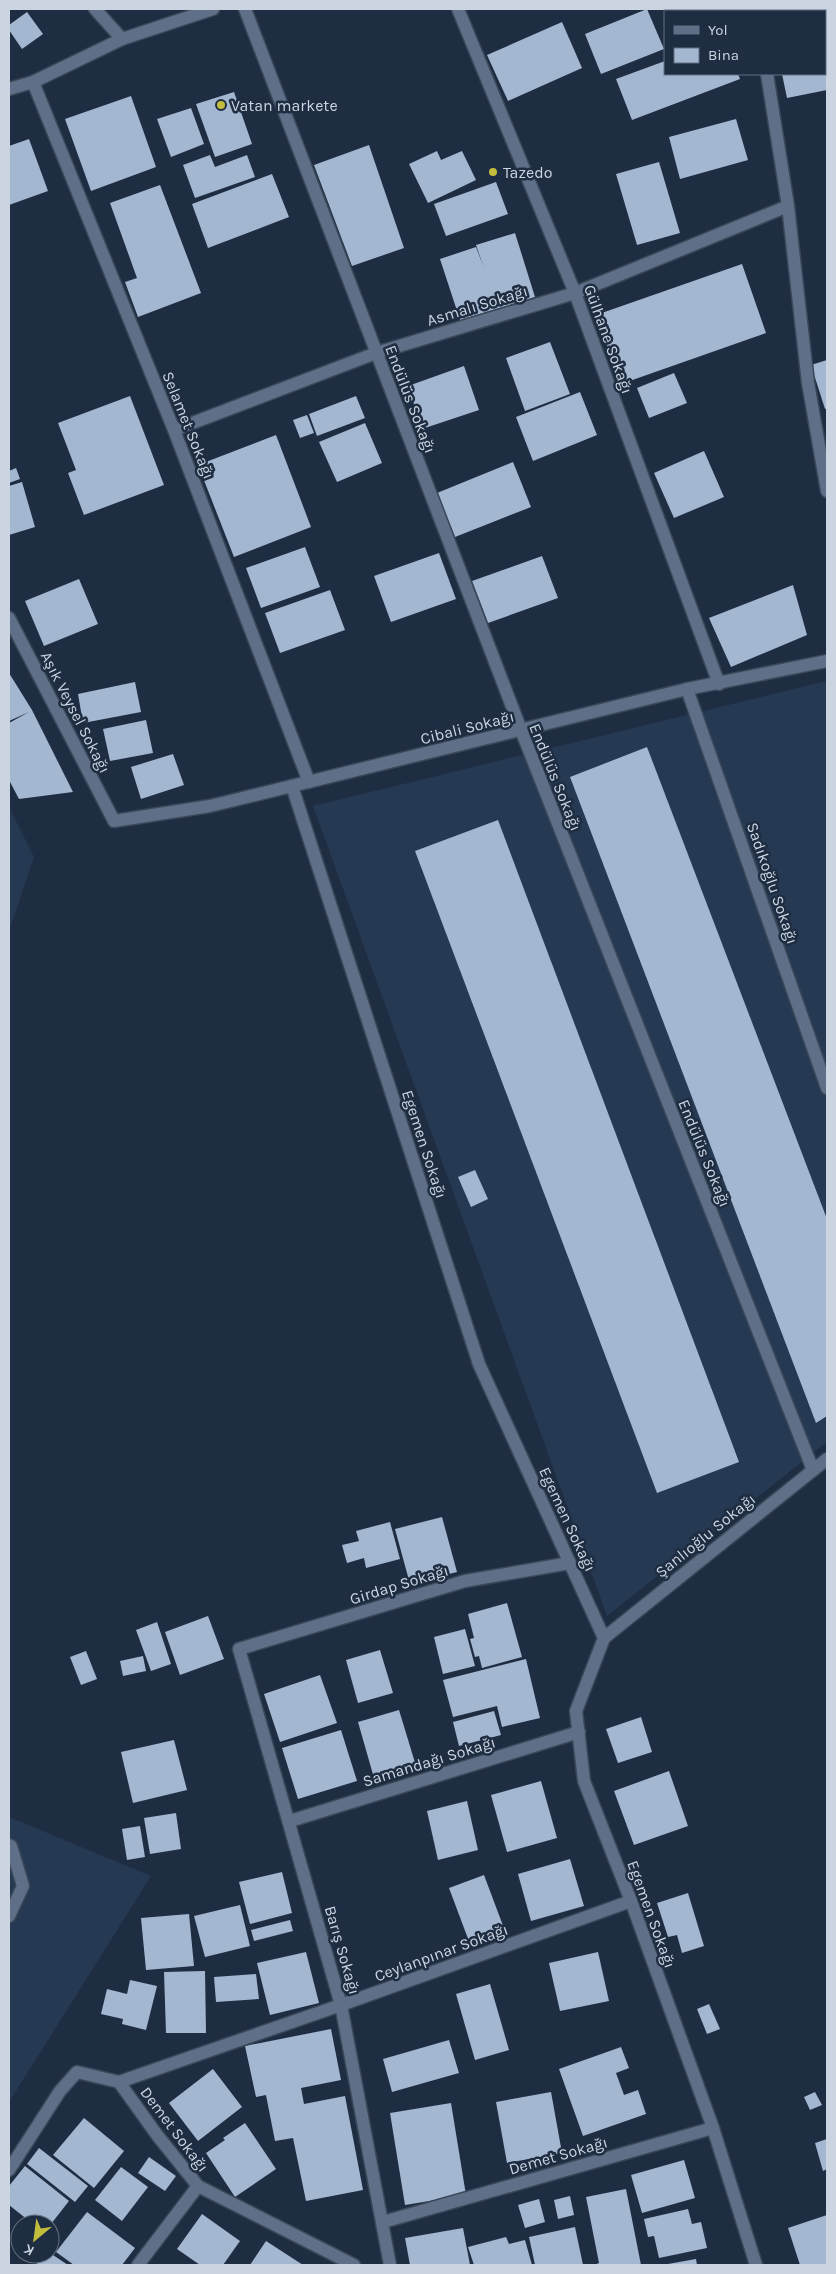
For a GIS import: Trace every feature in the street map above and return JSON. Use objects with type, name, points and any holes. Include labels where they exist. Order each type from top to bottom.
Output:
[{"type":"street","points":[[95,9],[122,39]]},
{"type":"street","points":[[9,89],[33,82],[122,39],[213,9]]},
{"type":"street","name":"Endülüs Sokağı","points":[[245,9],[521,730],[813,1470]]},
{"type":"street","name":"Gülhane Sokağı","points":[[458,9],[574,293],[719,684]]},
{"type":"street","points":[[767,75],[788,206],[808,383],[827,491]]},
{"type":"street","name":"Selamet Sokağı","points":[[33,82],[174,430],[309,782]]},
{"type":"street","name":"Asmalı Sokağı","points":[[174,430],[376,353],[574,293],[788,206]]},
{"type":"street","name":"Aşık Veysel Sokağı","points":[[9,618],[114,821]]},
{"type":"street","name":"Cibali Sokağı","points":[[114,821],[210,806],[687,689],[827,661]]},
{"type":"street","name":"Sadıkoğlu Sokağı","points":[[687,689],[827,1088]]},
{"type":"street","name":"Egemen Sokağı","points":[[292,786],[479,1364],[604,1638],[576,1711],[584,1781],[632,1901],[713,2128],[756,2265]]},
{"type":"street","name":"Şanlıoğlu Sokağı","points":[[604,1638],[827,1459]]},
{"type":"street","name":"Girdap Sokağı","points":[[239,1649],[465,1581],[570,1563]]},
{"type":"street","name":"Barış Sokağı","points":[[239,1649],[290,1821],[341,2005],[390,2265]]},
{"type":"street","name":"Samandağı Sokağı","points":[[290,1821],[578,1732]]},
{"type":"street","points":[[9,1845],[11,1846],[23,1886],[9,1916]]},
{"type":"street","name":"Ceylanpınar Sokağı","points":[[119,2082],[632,1901]]},
{"type":"street","name":"Demet Sokağı","points":[[9,2170],[60,2091],[77,2072],[119,2082],[157,2135],[198,2186],[350,2265]]},
{"type":"street","name":"Demet Sokağı","points":[[383,2222],[713,2128]]},
{"type":"street","points":[[138,2265],[198,2186]]},
{"type":"shaded area","points":[[827,681],[827,1442],[607,1616],[313,806]]},
{"type":"shaded area","points":[[9,807],[34,857],[9,931]]},
{"type":"shaded area","points":[[9,1817],[151,1876],[9,2102]]},
{"type":"building","points":[[647,9],[664,49],[601,74],[585,34]]},
{"type":"building","points":[[826,9],[827,30],[826,10],[768,10]]},
{"type":"building","points":[[27,12],[43,34],[22,49],[9,30],[9,25]]},
{"type":"building","points":[[562,22],[582,68],[508,101],[487,55]]},
{"type":"building","points":[[827,42],[827,90],[787,98],[782,75],[826,75]]},
{"type":"building","points":[[664,61],[664,75],[738,75],[740,79],[632,120],[616,79]]},
{"type":"building","points":[[234,92],[252,144],[215,157],[196,104]]},
{"type":"building","points":[[131,96],[156,167],[91,191],[65,119]]},
{"type":"building","points":[[191,108],[204,144],[171,157],[157,119]]},
{"type":"building","points":[[736,119],[748,160],[680,179],[669,137]]},
{"type":"building","points":[[29,139],[48,191],[9,205],[9,146]]},
{"type":"building","points":[[369,145],[404,248],[352,266],[314,165]]},
{"type":"building","points":[[437,151],[441,160],[462,151],[476,180],[428,203],[409,164]]},
{"type":"building","points":[[210,155],[215,167],[247,155],[255,177],[195,198],[183,165]]},
{"type":"building","points":[[659,162],[680,233],[637,245],[616,174]]},
{"type":"building","points":[[272,174],[289,217],[208,248],[192,204]]},
{"type":"building","points":[[496,182],[508,214],[446,236],[434,204]]},
{"type":"building","points":[[160,185],[201,293],[138,317],[125,282],[137,278],[110,203]]},
{"type":"building","points":[[515,233],[535,297],[460,320],[440,259],[476,247],[484,268],[476,245]]},
{"type":"building","points":[[742,264],[766,333],[621,384],[596,315]]},
{"type":"building","points":[[550,342],[570,394],[525,411],[506,358]]},
{"type":"building","points":[[827,360],[827,408],[825,409],[811,365]]},
{"type":"building","points":[[464,366],[479,410],[422,429],[408,386]]},
{"type":"building","points":[[674,373],[687,403],[649,418],[637,388]]},
{"type":"building","points":[[580,392],[597,435],[533,461],[516,417]]},
{"type":"building","points":[[130,396],[164,485],[84,515],[68,473],[76,470],[58,423]]},
{"type":"building","points":[[356,396],[365,418],[317,436],[309,414]]},
{"type":"building","points":[[307,415],[314,433],[300,438],[293,420]]},
{"type":"building","points":[[365,423],[382,463],[337,482],[319,442]]},
{"type":"building","points":[[276,435],[311,527],[234,557],[198,465]]},
{"type":"building","points":[[704,451],[724,497],[674,518],[654,473]]},
{"type":"building","points":[[513,462],[531,507],[455,537],[437,493]]},
{"type":"building","points":[[16,468],[20,479],[9,483],[9,471]]},
{"type":"building","points":[[22,482],[35,527],[9,535],[9,486]]},
{"type":"building","points":[[305,547],[320,587],[261,608],[246,568]]},
{"type":"building","points":[[439,553],[456,599],[391,622],[374,576]]},
{"type":"building","points":[[542,556],[558,598],[488,623],[472,581]]},
{"type":"building","points":[[79,579],[98,624],[44,646],[25,601]]},
{"type":"building","points":[[793,585],[807,635],[731,667],[709,618]]},
{"type":"building","points":[[330,590],[345,630],[280,653],[265,613]]},
{"type":"building","points":[[9,673],[32,710],[73,792],[19,799],[9,780],[9,723],[29,712],[9,721]]},
{"type":"building","points":[[135,682],[141,712],[83,723],[78,694]]},
{"type":"building","points":[[146,720],[153,753],[110,761],[103,729]]},
{"type":"building","points":[[647,747],[827,1219],[827,1416],[816,1423],[570,777]]},
{"type":"building","points":[[173,754],[184,785],[141,799],[131,767]]},
{"type":"building","points":[[498,820],[739,1462],[657,1493],[415,851]]},
{"type":"building","points":[[475,1170],[488,1199],[471,1207],[458,1177]]},
{"type":"building","points":[[442,1517],[457,1572],[410,1584],[395,1529]]},
{"type":"building","points":[[390,1522],[400,1559],[366,1568],[364,1558],[347,1563],[342,1545],[359,1541],[356,1531]]},
{"type":"building","points":[[507,1603],[522,1657],[482,1668],[479,1656],[475,1657],[470,1639],[474,1638],[468,1614]]},
{"type":"building","points":[[208,1616],[224,1659],[180,1675],[165,1632]]},
{"type":"building","points":[[157,1622],[171,1664],[151,1671],[136,1630]]},
{"type":"building","points":[[465,1629],[475,1666],[443,1674],[434,1637]]},
{"type":"building","points":[[380,1650],[393,1693],[358,1703],[346,1660]]},
{"type":"building","points":[[86,1651],[97,1679],[81,1685],[70,1657]]},
{"type":"building","points":[[143,1656],[146,1671],[123,1676],[120,1661]]},
{"type":"building","points":[[526,1659],[540,1718],[502,1727],[497,1706],[453,1717],[443,1680]]},
{"type":"building","points":[[320,1675],[337,1723],[280,1742],[264,1694]]},
{"type":"building","points":[[399,1710],[416,1766],[374,1778],[358,1722]]},
{"type":"building","points":[[494,1711],[501,1735],[459,1746],[453,1722]]},
{"type":"building","points":[[641,1717],[652,1752],[618,1763],[606,1729]]},
{"type":"building","points":[[341,1730],[357,1781],[298,1799],[282,1748]]},
{"type":"building","points":[[174,1740],[187,1790],[133,1803],[121,1752]]},
{"type":"building","points":[[669,1771],[688,1826],[634,1845],[614,1791]]},
{"type":"building","points":[[541,1781],[557,1838],[507,1852],[491,1795]]},
{"type":"building","points":[[467,1801],[478,1850],[438,1860],[427,1811]]},
{"type":"building","points":[[176,1813],[181,1849],[150,1854],[144,1818]]},
{"type":"building","points":[[140,1826],[145,1857],[127,1860],[122,1829]]},
{"type":"building","points":[[570,1859],[584,1906],[531,1921],[518,1874]]},
{"type":"building","points":[[282,1872],[292,1913],[250,1924],[239,1882]]},
{"type":"building","points":[[484,1875],[505,1931],[470,1944],[449,1888]]},
{"type":"building","points":[[688,1893],[704,1946],[682,1953],[677,1935],[668,1937],[657,1903]]},
{"type":"building","points":[[240,1905],[250,1946],[205,1957],[194,1916]]},
{"type":"building","points":[[189,1914],[194,1966],[146,1970],[141,1918]]},
{"type":"building","points":[[290,1920],[293,1931],[254,1941],[251,1930]]},
{"type":"building","points":[[306,1952],[319,2003],[270,2015],[257,1963]]},
{"type":"building","points":[[598,1952],[609,2001],[560,2011],[549,1963]]},
{"type":"building","points":[[205,1971],[206,2033],[166,2033],[164,1972]]},
{"type":"building","points":[[256,1974],[259,1999],[216,2002],[214,1977]]},
{"type":"building","points":[[130,1980],[157,1986],[146,2030],[122,2024],[123,2019],[101,2014],[107,1989],[127,1994]]},
{"type":"building","points":[[490,1984],[509,2050],[475,2060],[456,1994]]},
{"type":"building","points":[[709,2004],[720,2029],[707,2034],[697,2009]]},
{"type":"building","points":[[331,2029],[341,2080],[301,2088],[304,2104],[345,2096],[363,2190],[306,2201],[293,2138],[275,2141],[266,2095],[256,2097],[245,2046]]},
{"type":"building","points":[[449,2040],[459,2073],[392,2092],[383,2059]]},
{"type":"building","points":[[621,2047],[629,2068],[616,2073],[624,2095],[638,2090],[646,2114],[583,2136],[559,2069]]},
{"type":"building","points":[[213,2069],[242,2107],[198,2141],[169,2103]]},
{"type":"building","points":[[551,2092],[562,2153],[507,2163],[496,2102]]},
{"type":"building","points":[[815,2092],[822,2105],[810,2110],[804,2097]]},
{"type":"building","points":[[451,2103],[466,2195],[405,2205],[390,2113]]},
{"type":"building","points":[[84,2118],[124,2151],[94,2188],[53,2155]]},
{"type":"building","points":[[245,2123],[276,2169],[235,2197],[206,2153],[225,2140],[223,2138]]},
{"type":"building","points":[[827,2139],[827,2169],[823,2171],[815,2143]]},
{"type":"building","points":[[39,2148],[88,2186],[75,2202],[27,2164]]},
{"type":"building","points":[[149,2157],[176,2176],[165,2191],[138,2173]]},
{"type":"building","points":[[684,2160],[695,2198],[642,2213],[631,2175]]},
{"type":"building","points":[[25,2166],[69,2201],[59,2214],[20,2214],[9,2205],[9,2186]]},
{"type":"building","points":[[121,2167],[148,2187],[122,2221],[95,2200]]},
{"type":"building","points":[[626,2189],[641,2265],[594,2265],[599,2263],[586,2197]]},
{"type":"building","points":[[570,2196],[574,2215],[558,2219],[554,2200]]},
{"type":"building","points":[[539,2199],[545,2222],[525,2228],[518,2205]]},
{"type":"building","points":[[688,2209],[692,2224],[701,2222],[707,2248],[659,2258],[654,2236],[648,2237],[644,2219]]},
{"type":"building","points":[[87,2212],[135,2248],[122,2265],[74,2265],[60,2255],[60,2247]]},
{"type":"building","points":[[202,2214],[240,2241],[223,2265],[200,2265],[177,2249]]},
{"type":"building","points":[[827,2215],[827,2265],[800,2265],[788,2228]]},
{"type":"building","points":[[575,2227],[583,2265],[535,2265],[529,2237]]},
{"type":"building","points":[[463,2228],[470,2265],[410,2265],[405,2238]]},
{"type":"building","points":[[506,2237],[509,2244],[525,2240],[532,2265],[474,2265],[468,2247]]},
{"type":"building","points":[[266,2241],[303,2265],[250,2265]]},
{"type":"building","points":[[696,2259],[697,2265],[668,2265],[668,2264]]},
{"type":"building","points":[[60,2260],[68,2265],[36,2265],[60,2264]]},
{"type":"place","name":"Vatan markete","points":[[221,105]]},
{"type":"place","name":"Tazedo","points":[[493,172]]}]
